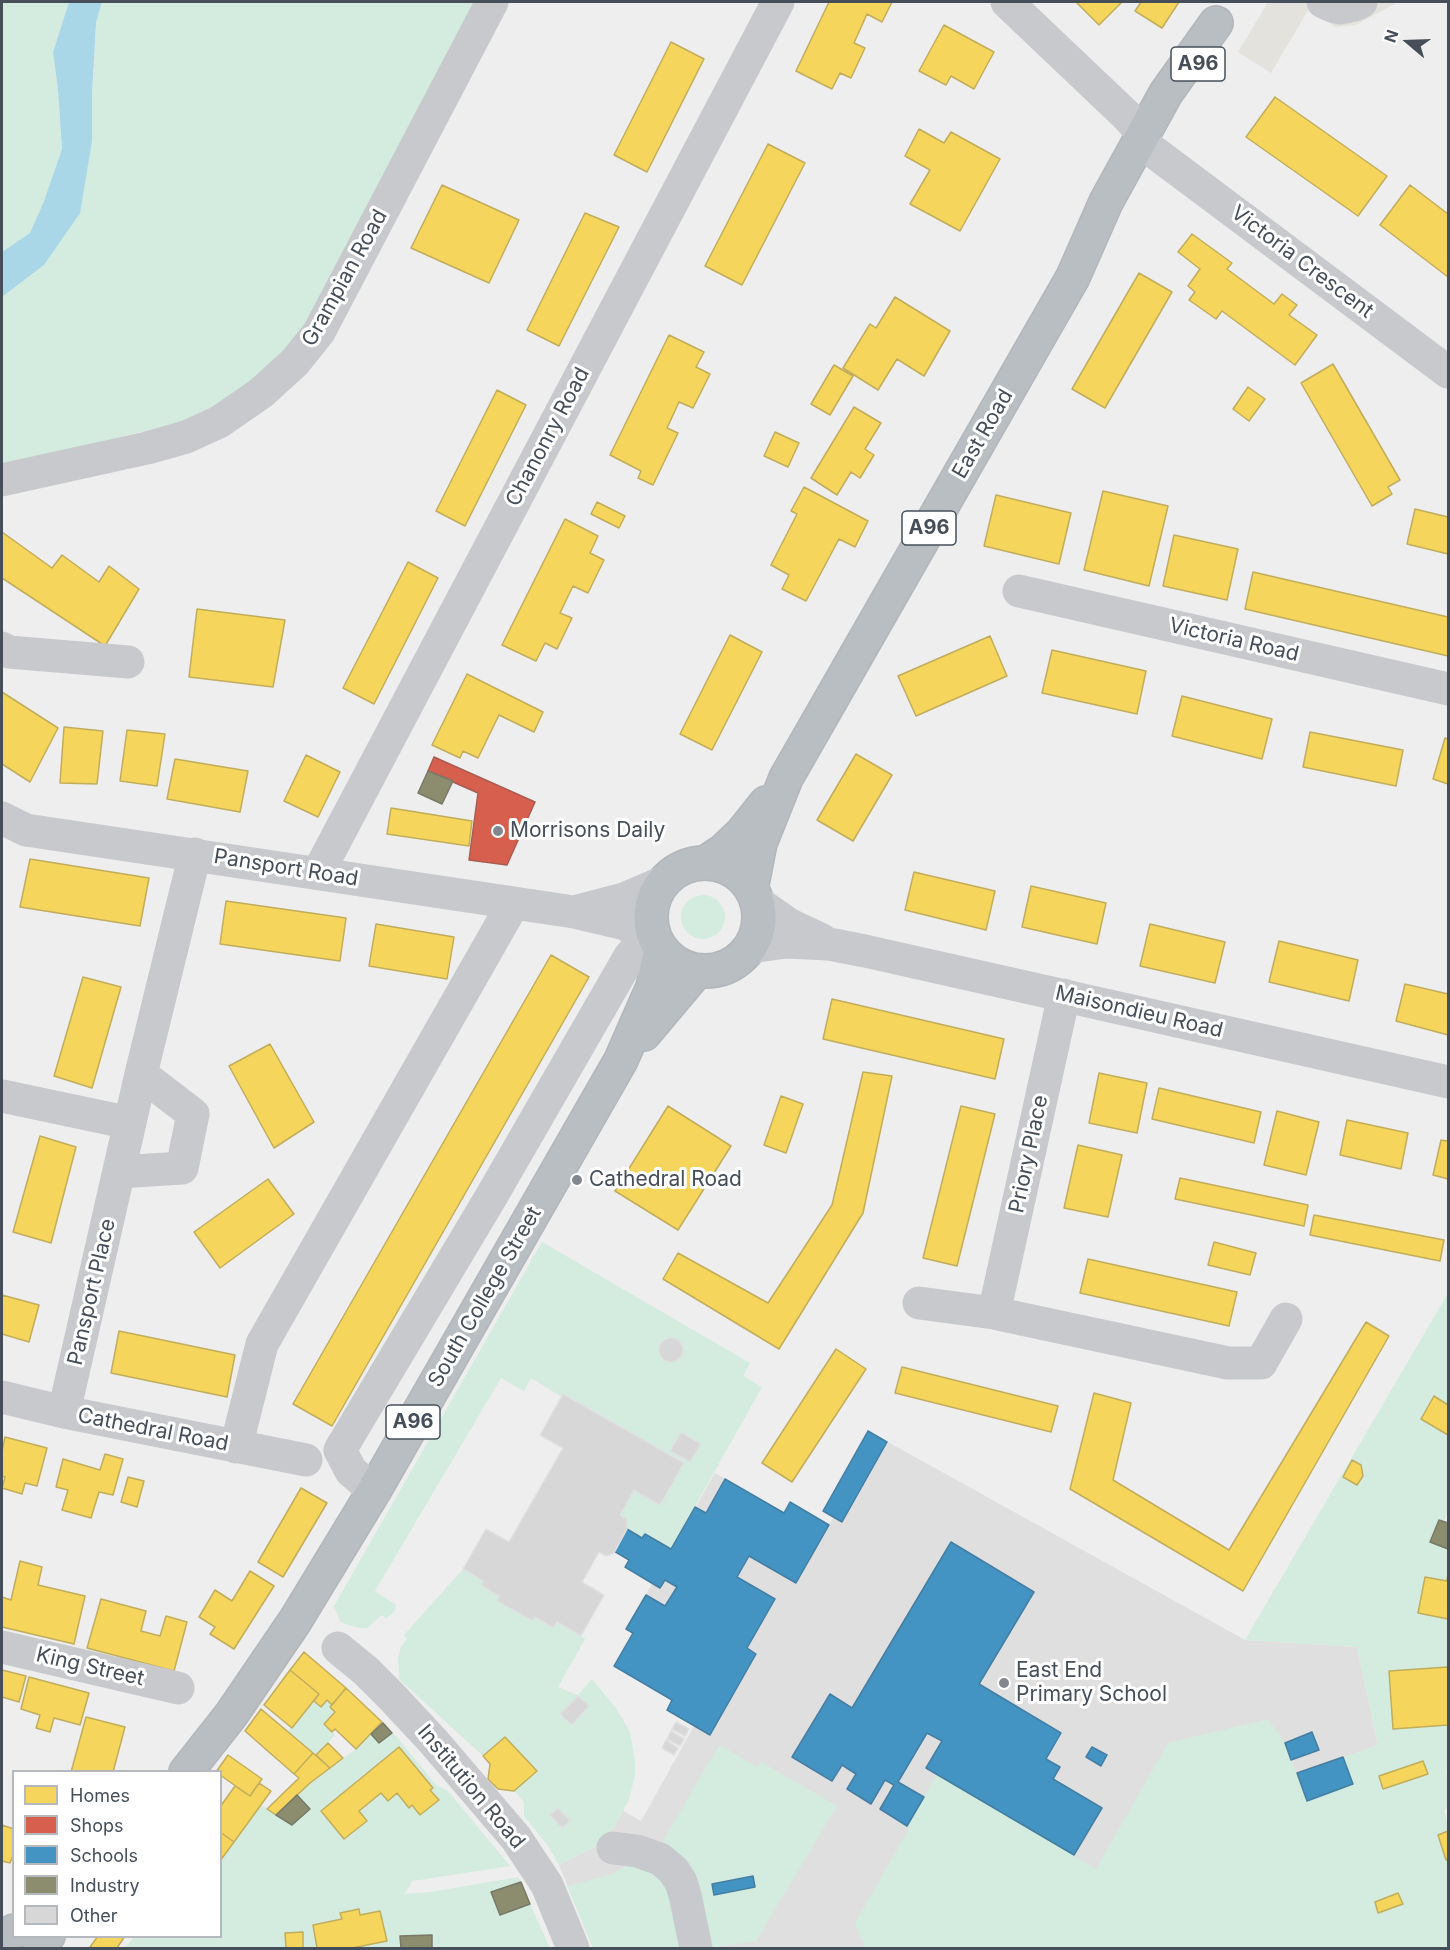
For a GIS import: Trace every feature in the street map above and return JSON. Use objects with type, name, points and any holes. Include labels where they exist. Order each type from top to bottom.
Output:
[{"type":"highway","name":"A96","points":[[1148,143],[1166,93],[1222,12]]},
{"type":"highway","name":"East Road","points":[[786,778],[1073,278],[1106,202],[1148,143]]},
{"type":"highway","name":"A96","points":[[621,1060],[653,987],[655,943],[651,917],[656,892],[664,882],[682,868],[705,863],[723,851],[742,833],[786,778]]},
{"type":"highway","name":"A96","points":[[751,946],[758,929],[754,895],[760,843],[786,778]]},
{"type":"highway","points":[[705,863],[723,866],[739,875],[754,895]]},
{"type":"highway","points":[[655,943],[677,964],[697,971],[713,971],[728,967],[741,958],[751,946]]},
{"type":"highway","name":"A96","points":[[621,1060],[697,971]]},
{"type":"highway","name":"South College Street","points":[[188,1770],[231,1715],[295,1621],[374,1491],[621,1060]]},
{"type":"street","name":"Grampian Road","points":[[2,480],[147,448],[186,436],[228,416],[261,393],[296,362],[319,332],[492,2]]},
{"type":"street","name":"Chanonry Road","points":[[318,873],[778,2]]},
{"type":"street","name":"Victoria Crescent","points":[[1007,2],[1127,116],[1148,143],[1449,372]]},
{"type":"street","points":[[1323,2],[1340,8],[1361,2]]},
{"type":"street","name":"Victoria Road","points":[[1019,591],[1449,689]]},
{"type":"street","points":[[2,648],[9,652],[128,662]]},
{"type":"street","name":"Pansport Road","points":[[2,818],[26,830],[574,912],[625,924],[655,943]]},
{"type":"street","name":"Pansport Place","points":[[64,1412],[141,1074],[195,854]]},
{"type":"street","points":[[574,912],[624,899],[664,882]]},
{"type":"street","points":[[754,895],[790,925],[829,944]]},
{"type":"street","points":[[236,1447],[262,1344],[513,904]]},
{"type":"street","points":[[751,946],[786,942],[829,944]]},
{"type":"street","points":[[374,1491],[351,1471],[340,1450],[491,1197],[630,956],[655,943]]},
{"type":"street","name":"Maisondieu Road","points":[[829,944],[1449,1082]]},
{"type":"street","name":"Priory Place","points":[[994,1313],[1064,995]]},
{"type":"street","points":[[119,1172],[182,1168],[193,1114],[141,1074]]},
{"type":"street","points":[[2,1096],[130,1123]]},
{"type":"street","points":[[919,1303],[994,1313],[1228,1363],[1262,1363],[1286,1319]]},
{"type":"street","name":"Cathedral Road","points":[[2,1396],[64,1412],[306,1460]]},
{"type":"street","name":"King Street","points":[[2,1647],[178,1688]]},
{"type":"street","name":"Institution Road","points":[[338,1648],[366,1671],[434,1741],[516,1838],[547,1885],[573,1948]]},
{"type":"street","points":[[613,1848],[637,1851],[660,1859],[673,1869],[686,1895],[696,1948]]},
{"type":"shaded area","points":[[1268,2],[1398,2],[1356,25],[1335,27],[1310,7],[1271,73],[1238,52]]},
{"type":"shaded area","name":"East End Primary School","points":[[868,1431],[1245,1640],[1357,1647],[1378,1745],[1297,1774],[1318,1832],[1389,1948],[593,1948],[559,1865],[595,1847],[614,1827],[623,1811],[641,1821],[694,1726],[667,1710],[672,1700],[614,1666],[632,1634],[626,1629],[715,1473],[784,1513],[790,1502],[829,1525],[834,1517],[823,1511]]},
{"type":"green space","points":[[2,2],[69,2],[53,52],[62,149],[30,233],[2,252]]},
{"type":"green space","points":[[102,2],[475,2],[305,324],[254,381],[223,402],[181,422],[2,466],[2,297],[44,265],[92,141],[96,23]]},
{"type":"green space","points":[[703,895],[712,896],[719,901],[724,908],[724,926],[719,933],[712,938],[703,939],[694,938],[687,933],[682,926],[681,917],[682,908],[687,901],[694,896]]},
{"type":"green space","points":[[542,1242],[750,1363],[743,1376],[762,1387],[671,1549],[645,1534],[642,1538],[627,1529],[627,1519],[620,1515],[634,1490],[660,1505],[684,1463],[564,1394],[562,1397],[531,1378],[524,1391],[501,1378],[375,1591],[396,1605],[394,1612],[386,1619],[382,1615],[367,1628],[358,1628],[340,1622],[334,1606]]},
{"type":"green space","points":[[1448,1293],[1448,1510],[1444,1522],[1439,1520],[1431,1542],[1448,1549],[1448,1667],[1389,1672],[1393,1729],[1448,1725],[1448,1770],[1446,1772],[1448,1808],[1444,1810],[1448,1831],[1438,1835],[1446,1859],[1448,1859],[1448,1948],[865,1948],[855,1923],[910,1827],[907,1826],[937,1774],[1096,1869],[1168,1743],[1268,1719],[1285,1743],[1307,1801],[1353,1785],[1343,1757],[1378,1745],[1357,1647],[1245,1640]],"holes":[[[1423,1761],[1427,1774],[1383,1789],[1379,1776]]]},
{"type":"green space","points":[[463,1569],[483,1581],[481,1585],[499,1596],[497,1601],[532,1621],[535,1617],[553,1627],[557,1622],[585,1639],[558,1687],[578,1695],[592,1679],[616,1708],[630,1732],[635,1775],[629,1800],[614,1827],[595,1847],[559,1865],[548,1846],[524,1816],[524,1802],[483,1756],[399,1679],[398,1658],[401,1647],[407,1639],[404,1635]]},
{"type":"green space","points":[[327,1700],[335,1712],[324,1724],[335,1735],[316,1755],[288,1731],[314,1701],[320,1707]]},
{"type":"green space","points":[[382,1722],[436,1785],[448,1791],[510,1866],[413,1881],[404,1894],[431,1892],[518,1877],[521,1882],[491,1892],[500,1915],[530,1904],[550,1948],[432,1948],[431,1935],[401,1936],[401,1948],[303,1948],[302,1932],[286,1933],[286,1948],[125,1948],[133,1938],[222,1938],[222,1860],[261,1805],[276,1814],[310,1783],[356,1749]],"holes":[[[399,1747],[432,1787],[430,1790],[439,1800],[410,1807],[397,1793],[388,1801],[381,1793],[359,1811],[367,1821],[344,1839],[322,1811]]]},
{"type":"green space","points":[[719,1745],[757,1767],[761,1762],[837,1806],[756,1941],[710,1948],[691,1865],[685,1858],[662,1843]]},
{"type":"green space","points":[[637,1864],[670,1882],[681,1944],[678,1948],[593,1948],[567,1886],[610,1875],[629,1865]]},
{"type":"water","points":[[69,2],[102,2],[96,23],[92,141],[80,213],[44,265],[2,297],[2,252],[30,233],[62,149],[53,52]]},
{"type":"building: Homes","points":[[829,2],[892,2],[882,22],[867,14],[854,43],[865,48],[851,78],[840,73],[832,89],[796,71]]},
{"type":"building: Homes","points":[[1076,2],[1122,2],[1099,25]]},
{"type":"building: Homes","points":[[1141,2],[1179,2],[1162,28],[1135,11]]},
{"type":"building: Homes","points":[[944,25],[994,52],[974,89],[951,76],[946,85],[919,71]]},
{"type":"building: Homes","points":[[671,42],[704,59],[647,172],[614,155]]},
{"type":"building: Homes","points":[[1275,97],[1387,176],[1358,216],[1246,137]]},
{"type":"building: Homes","points":[[919,129],[944,143],[951,132],[1000,159],[960,231],[910,204],[930,170],[905,156]]},
{"type":"building: Homes","points":[[768,144],[805,163],[742,285],[705,266]]},
{"type":"building: Homes","points":[[442,185],[519,220],[489,283],[411,248]]},
{"type":"building: Homes","points":[[1410,185],[1448,214],[1448,277],[1380,225]]},
{"type":"building: Homes","points":[[585,213],[619,227],[559,346],[527,330]]},
{"type":"building: Homes","points":[[1192,234],[1232,263],[1227,269],[1274,304],[1282,294],[1297,305],[1289,315],[1317,335],[1295,365],[1222,311],[1216,319],[1189,300],[1195,292],[1188,286],[1200,269],[1178,252]]},
{"type":"building: Homes","points":[[1139,273],[1172,292],[1105,408],[1072,389]]},
{"type":"building: Homes","points":[[895,297],[950,331],[924,376],[897,359],[878,390],[843,368],[870,324],[876,328]]},
{"type":"building: Homes","points":[[669,335],[704,352],[696,367],[710,374],[693,408],[679,402],[667,428],[678,433],[653,485],[638,478],[641,471],[610,455]]},
{"type":"building: Homes","points":[[1333,364],[1400,480],[1388,487],[1392,494],[1372,506],[1301,383]]},
{"type":"building: Homes","points":[[834,365],[853,376],[830,415],[811,404]]},
{"type":"building: Homes","points":[[1248,387],[1265,399],[1249,421],[1233,409]]},
{"type":"building: Homes","points":[[497,390],[526,405],[465,526],[436,511]]},
{"type":"building: Homes","points":[[854,407],[881,423],[865,449],[874,455],[860,478],[851,472],[837,495],[811,478]]},
{"type":"building: Homes","points":[[775,432],[799,443],[788,467],[764,456]]},
{"type":"building: Homes","points":[[804,487],[868,521],[855,547],[839,539],[806,601],[782,589],[789,575],[771,565],[797,514],[791,511]]},
{"type":"building: Homes","points":[[1103,491],[1168,506],[1149,586],[1084,570]]},
{"type":"building: Homes","points":[[996,495],[1071,513],[1059,564],[984,546]]},
{"type":"building: Homes","points":[[597,502],[625,516],[619,528],[591,514]]},
{"type":"building: Homes","points":[[1415,509],[1448,517],[1448,554],[1407,544]]},
{"type":"building: Homes","points":[[565,519],[598,536],[590,553],[604,560],[588,593],[573,586],[560,613],[572,618],[557,649],[545,643],[536,661],[502,645]]},
{"type":"building: Homes","points":[[2,532],[52,568],[62,555],[99,582],[109,566],[139,589],[105,646],[2,578]]},
{"type":"building: Homes","points":[[1174,535],[1238,549],[1227,600],[1163,586]]},
{"type":"building: Homes","points":[[408,562],[438,578],[374,704],[343,688]]},
{"type":"building: Homes","points":[[1253,572],[1448,617],[1448,656],[1245,609]]},
{"type":"building: Homes","points":[[197,609],[285,620],[273,687],[189,677]]},
{"type":"building: Homes","points":[[730,635],[762,652],[712,750],[680,734]]},
{"type":"building: Homes","points":[[990,636],[1007,676],[916,716],[898,676]]},
{"type":"building: Homes","points":[[1052,650],[1146,671],[1137,714],[1042,693]]},
{"type":"building: Homes","points":[[467,674],[543,712],[534,732],[499,715],[478,758],[463,751],[460,758],[432,745]]},
{"type":"building: Homes","points":[[2,692],[58,728],[30,782],[2,764]]},
{"type":"building: Homes","points":[[1182,696],[1272,719],[1262,759],[1172,736]]},
{"type":"building: Homes","points":[[64,727],[103,731],[97,784],[60,783]]},
{"type":"building: Homes","points":[[127,730],[165,734],[157,786],[120,781]]},
{"type":"building: Homes","points":[[1310,732],[1403,750],[1396,786],[1303,767]]},
{"type":"building: Homes","points":[[1445,738],[1448,739],[1448,784],[1433,779]]},
{"type":"building: Homes","points":[[856,754],[892,775],[853,841],[817,820]]},
{"type":"building: Homes","points":[[306,755],[340,772],[318,817],[284,801]]},
{"type":"building: Homes","points":[[175,759],[248,771],[240,812],[167,799]]},
{"type":"building: Homes","points":[[391,808],[472,821],[469,846],[387,834]]},
{"type":"building: Homes","points":[[30,859],[149,878],[140,926],[20,907]]},
{"type":"building: Homes","points":[[914,872],[995,891],[986,930],[905,910]]},
{"type":"building: Homes","points":[[1031,886],[1106,903],[1097,944],[1022,927]]},
{"type":"building: Homes","points":[[226,901],[346,918],[340,961],[220,944]]},
{"type":"building: Homes","points":[[376,924],[454,937],[447,979],[369,966]]},
{"type":"building: Homes","points":[[1150,924],[1225,942],[1215,983],[1140,966]]},
{"type":"building: Homes","points":[[1279,941],[1358,960],[1349,1001],[1269,982]]},
{"type":"building: Homes","points":[[551,955],[589,977],[332,1426],[293,1404]]},
{"type":"building: Homes","points":[[83,977],[121,987],[92,1088],[54,1076]]},
{"type":"building: Homes","points":[[1405,984],[1448,994],[1448,1035],[1396,1021]]},
{"type":"building: Homes","points":[[832,999],[1004,1039],[995,1079],[823,1039]]},
{"type":"building: Homes","points":[[270,1044],[314,1122],[274,1148],[229,1066]]},
{"type":"building: Homes","points":[[863,1072],[892,1076],[863,1213],[779,1349],[663,1279],[678,1253],[768,1303],[832,1205]]},
{"type":"building: Homes","points":[[1099,1073],[1147,1083],[1137,1133],[1089,1123]]},
{"type":"building: Homes","points":[[1159,1088],[1261,1112],[1254,1143],[1152,1119]]},
{"type":"building: Homes","points":[[781,1096],[803,1104],[786,1153],[764,1145]]},
{"type":"building: Homes","points":[[668,1106],[731,1146],[678,1230],[615,1191]]},
{"type":"building: Homes","points":[[961,1106],[995,1114],[957,1266],[923,1258]]},
{"type":"building: Homes","points":[[1277,1111],[1319,1122],[1306,1175],[1264,1165]]},
{"type":"building: Homes","points":[[1347,1120],[1408,1133],[1401,1169],[1340,1155]]},
{"type":"building: Homes","points":[[40,1136],[76,1147],[51,1243],[13,1232]]},
{"type":"building: Homes","points":[[1441,1140],[1448,1141],[1448,1179],[1433,1175]]},
{"type":"building: Homes","points":[[1078,1145],[1122,1155],[1108,1217],[1064,1208]]},
{"type":"building: Homes","points":[[1180,1178],[1308,1205],[1304,1226],[1175,1199]]},
{"type":"building: Homes","points":[[268,1179],[294,1214],[220,1268],[194,1232]]},
{"type":"building: Homes","points":[[1314,1215],[1444,1240],[1440,1261],[1310,1235]]},
{"type":"building: Homes","points":[[1214,1242],[1256,1253],[1250,1275],[1208,1265]]},
{"type":"building: Homes","points":[[1088,1259],[1237,1292],[1229,1326],[1080,1293]]},
{"type":"building: Homes","points":[[2,1295],[39,1305],[29,1342],[2,1334]]},
{"type":"building: Homes","points":[[1366,1322],[1389,1336],[1243,1591],[1070,1489],[1094,1393],[1131,1403],[1113,1480],[1229,1550]]},
{"type":"building: Homes","points":[[119,1331],[235,1355],[227,1397],[111,1373]]},
{"type":"building: Homes","points":[[836,1349],[866,1369],[792,1482],[762,1463]]},
{"type":"building: Homes","points":[[902,1367],[1058,1406],[1051,1432],[895,1393]]},
{"type":"building: Homes","points":[[1434,1396],[1448,1405],[1448,1435],[1421,1419]]},
{"type":"building: Homes","points":[[5,1437],[47,1448],[37,1486],[25,1483],[22,1494],[2,1488],[5,1477],[2,1476],[2,1451]]},
{"type":"building: Homes","points":[[105,1454],[123,1459],[113,1495],[99,1492],[91,1518],[62,1510],[68,1490],[56,1487],[63,1459],[100,1470]]},
{"type":"building: Homes","points":[[1352,1460],[1361,1465],[1363,1476],[1357,1485],[1343,1477]]},
{"type":"building: Homes","points":[[128,1477],[144,1481],[137,1507],[121,1502]]},
{"type":"building: Homes","points":[[301,1488],[327,1503],[283,1577],[258,1562]]},
{"type":"building: Homes","points":[[20,1561],[42,1567],[38,1585],[85,1596],[74,1644],[2,1627],[2,1597],[11,1600]]},
{"type":"building: Homes","points":[[250,1571],[274,1586],[234,1649],[210,1634],[215,1627],[199,1617],[215,1590],[232,1601]]},
{"type":"building: Homes","points":[[1448,1572],[1448,1619],[1418,1613],[1425,1577],[1447,1581]]},
{"type":"building: Homes","points":[[101,1599],[146,1611],[141,1631],[160,1636],[166,1616],[187,1622],[174,1671],[87,1648]]},
{"type":"building: Homes","points":[[304,1652],[346,1688],[332,1705],[327,1700],[321,1707],[314,1701],[319,1694],[290,1670]]},
{"type":"building: Homes","points":[[1448,1667],[1448,1725],[1393,1729],[1389,1671]]},
{"type":"building: Homes","points":[[2,1670],[26,1676],[19,1702],[2,1697]]},
{"type":"building: Homes","points":[[290,1670],[319,1694],[292,1728],[264,1705]]},
{"type":"building: Homes","points":[[29,1677],[89,1693],[80,1725],[54,1718],[50,1732],[36,1728],[40,1715],[21,1709]]},
{"type":"building: Homes","points":[[346,1688],[382,1722],[356,1749],[335,1729],[332,1732],[324,1724],[335,1712],[330,1707]]},
{"type":"building: Homes","points":[[261,1709],[313,1753],[294,1774],[245,1731]]},
{"type":"building: Homes","points":[[86,1717],[125,1727],[114,1770],[72,1770]]},
{"type":"building: Homes","points":[[505,1737],[537,1771],[514,1791],[498,1789],[488,1779],[490,1764],[483,1756]]},
{"type":"building: Homes","points":[[328,1743],[343,1758],[330,1768],[316,1755]]},
{"type":"building: Homes","points":[[399,1747],[433,1788],[430,1790],[439,1800],[420,1815],[412,1805],[409,1808],[397,1793],[388,1801],[381,1793],[359,1811],[367,1821],[344,1839],[321,1811]]},
{"type":"building: Homes","points":[[313,1753],[330,1768],[310,1783],[276,1815],[267,1809],[299,1778],[294,1774]]},
{"type":"building: Homes","points":[[228,1755],[262,1779],[250,1796],[222,1776],[222,1770],[217,1770]]},
{"type":"building: Homes","points":[[1423,1761],[1428,1774],[1383,1789],[1379,1776]]},
{"type":"building: Homes","points":[[259,1783],[271,1791],[234,1842],[222,1833],[222,1804],[235,1786],[250,1796]]},
{"type":"building: Homes","points":[[2,1825],[12,1828],[12,1858],[10,1863],[2,1861]]},
{"type":"building: Homes","points":[[1448,1831],[1448,1859],[1446,1860],[1438,1835]]},
{"type":"building: Homes","points":[[222,1833],[234,1842],[222,1858]]},
{"type":"building: Homes","points":[[1398,1893],[1403,1904],[1378,1913],[1375,1902]]},
{"type":"building: Homes","points":[[359,1909],[360,1915],[380,1911],[387,1941],[352,1948],[317,1948],[313,1925],[342,1919],[340,1913]]},
{"type":"building: Homes","points":[[303,1932],[303,1948],[286,1948],[285,1933]]},
{"type":"building: Homes","points":[[97,1938],[124,1938],[117,1948],[90,1947]]},
{"type":"building: Shops","name":"Morrisons Daily","points":[[434,757],[535,802],[507,865],[469,860],[478,793],[428,771]]},
{"type":"building: Schools","points":[[868,1431],[887,1442],[842,1522],[823,1511]]},
{"type":"building: Schools","points":[[725,1479],[784,1513],[790,1502],[829,1525],[796,1583],[749,1556],[737,1577],[775,1599],[747,1648],[756,1654],[710,1735],[667,1710],[672,1700],[614,1666],[633,1633],[626,1629],[646,1595],[665,1606],[677,1587],[665,1580],[660,1588],[625,1567],[629,1560],[614,1551],[627,1529],[642,1538],[645,1534],[671,1549],[695,1507],[706,1513]]},
{"type":"building: Schools","points":[[951,1542],[1034,1592],[979,1684],[1061,1733],[1046,1759],[1060,1767],[1053,1779],[1102,1808],[1074,1855],[926,1768],[942,1741],[927,1733],[898,1782],[924,1797],[907,1826],[880,1809],[894,1785],[885,1780],[871,1804],[847,1789],[856,1774],[842,1765],[832,1781],[792,1757],[830,1694],[852,1708]]},
{"type":"building: Schools","points":[[1312,1732],[1319,1750],[1291,1760],[1285,1743]]},
{"type":"building: Schools","points":[[1092,1747],[1107,1755],[1101,1766],[1086,1757]]},
{"type":"building: Schools","points":[[1343,1757],[1353,1784],[1307,1801],[1297,1773]]},
{"type":"building: Schools","points":[[753,1876],[755,1887],[714,1895],[712,1884]]},
{"type":"building: Industry","points":[[428,771],[453,781],[442,804],[418,793]]},
{"type":"building: Industry","points":[[1439,1520],[1448,1523],[1448,1549],[1430,1542]]},
{"type":"building: Industry","points":[[383,1723],[392,1733],[379,1743],[371,1734]]},
{"type":"building: Industry","points":[[297,1795],[310,1809],[292,1825],[276,1815]]},
{"type":"building: Industry","points":[[521,1882],[530,1904],[500,1915],[491,1892]]},
{"type":"building: Industry","points":[[432,1935],[432,1948],[401,1948],[400,1936]]},
{"type":"building: Other","points":[[671,1338],[679,1342],[683,1350],[679,1358],[671,1362],[663,1358],[659,1350],[663,1342]]},
{"type":"building: Other","points":[[563,1394],[684,1463],[660,1505],[634,1490],[620,1515],[627,1519],[627,1529],[614,1553],[606,1556],[599,1552],[582,1582],[604,1595],[581,1636],[557,1622],[553,1628],[535,1617],[533,1621],[497,1601],[499,1596],[481,1585],[483,1581],[463,1569],[486,1529],[509,1542],[563,1448],[540,1435]]},
{"type":"building: Other","points":[[681,1432],[701,1444],[690,1462],[670,1451]]},
{"type":"building: Other","points":[[578,1696],[589,1706],[572,1725],[560,1714]]},
{"type":"building: Other","points":[[676,1722],[689,1729],[685,1736],[672,1729]]},
{"type":"building: Other","points":[[671,1731],[684,1739],[680,1746],[667,1739]]},
{"type":"building: Other","points":[[666,1740],[678,1748],[674,1755],[662,1748]]},
{"type":"building: Other","points":[[558,1808],[570,1821],[562,1828],[550,1815]]},
{"type":"place","name":"Morrisons Daily","points":[[498,831]]},
{"type":"place","name":"Cathedral Road","points":[[577,1180]]},
{"type":"place","name":"East End Primary School","points":[[1004,1683]]}]
